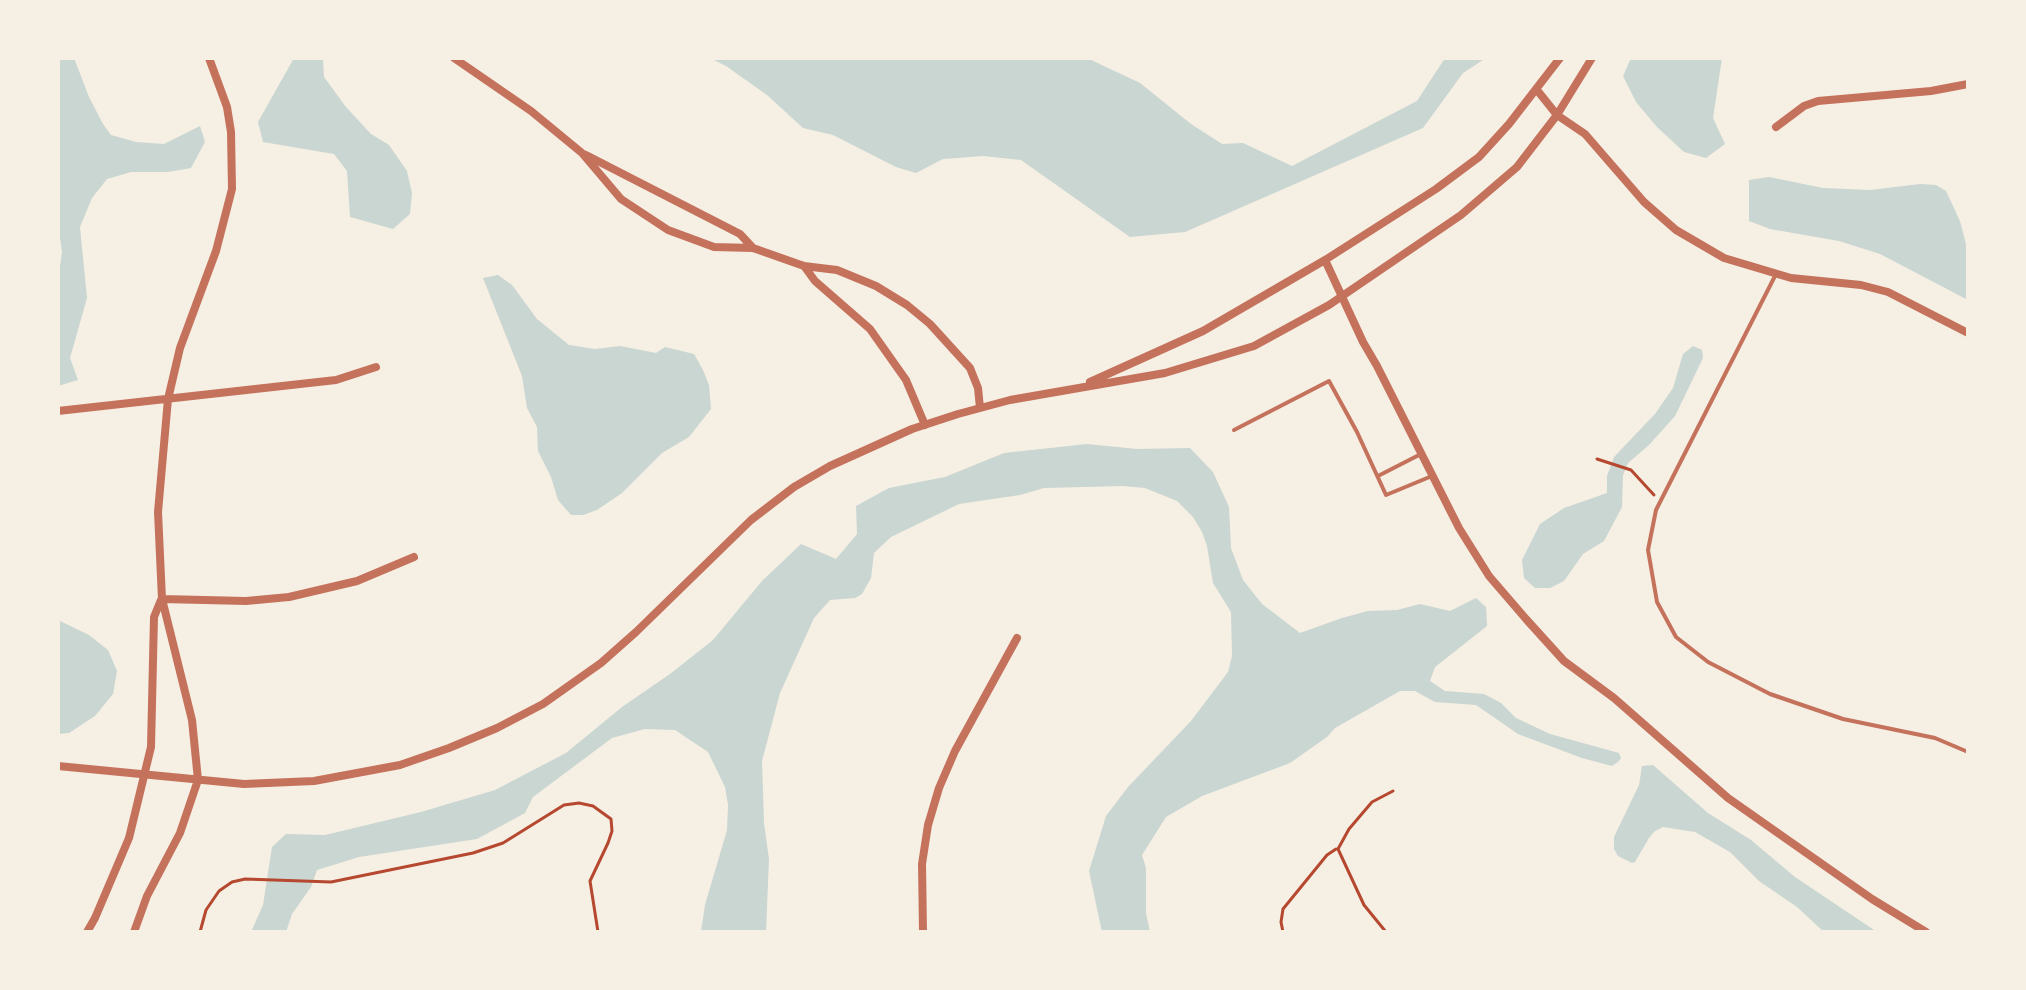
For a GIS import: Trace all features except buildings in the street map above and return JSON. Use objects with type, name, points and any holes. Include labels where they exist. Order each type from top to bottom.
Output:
[{"type":"street","points":[[134,932],[147,896],[180,833],[198,780],[192,720],[162,599],[158,512],[168,399],[180,348],[220,239],[232,189],[231,132],[227,107],[209,58]]},
{"type":"street","points":[[454,58],[531,111],[582,153],[621,199],[668,230],[714,247],[753,248],[804,266],[837,270],[876,286],[930,324],[970,368],[978,388],[980,408]]},
{"type":"street","points":[[1075,388],[1203,331],[1325,260],[1436,189],[1479,157],[1537,90],[1560,58]]},
{"type":"street","points":[[58,766],[198,780],[280,784],[366,773],[449,748],[497,728],[543,704],[601,663],[721,547],[794,487],[871,446],[980,408],[1165,373],[1254,346],[1329,305],[1461,215],[1517,167],[1557,115],[1592,58]]},
{"type":"street","points":[[1776,127],[1804,106],[1818,101],[1931,91],[1968,84]]},
{"type":"street","points":[[1537,90],[1557,115],[1585,134],[1644,202],[1676,230],[1724,258],[1776,274],[1861,285],[1888,292],[1968,333]]},
{"type":"street","points":[[582,153],[740,234],[753,248]]},
{"type":"street","points":[[1325,260],[1459,528],[1489,576],[1564,661],[1614,698],[1728,798],[1872,899],[1926,932]]},
{"type":"street","points":[[804,266],[815,281],[870,329],[906,380],[925,425]]},
{"type":"street","points":[[58,411],[336,380],[376,367]]},
{"type":"street","points":[[162,599],[246,601],[313,593],[357,581],[414,557]]},
{"type":"street","points":[[87,932],[129,838],[151,747],[154,617],[162,599]]},
{"type":"street","points":[[923,932],[922,864],[928,825],[939,788],[955,751],[1017,638]]},
{"type":"lane","points":[[1776,274],[1656,510],[1648,550],[1657,602],[1676,637],[1708,662],[1770,694],[1843,719],[1935,738],[1968,752]]},
{"type":"lane","points":[[1234,430],[1329,381],[1386,495],[1432,476]]},
{"type":"lane","points":[[1378,476],[1422,454]]},
{"type":"path","points":[[1597,459],[1631,470],[1654,495]]},
{"type":"path","points":[[1283,932],[1283,909],[1327,855],[1338,849],[1349,829],[1372,802],[1393,791]]},
{"type":"path","points":[[200,932],[206,910],[219,891],[232,882],[331,882],[473,853],[503,843],[564,805],[579,803],[593,806],[611,819],[612,831],[608,843],[590,881],[598,932]]},
{"type":"path","points":[[1338,849],[1364,905],[1386,932]]},
{"type":"shaded area","points":[[58,58],[74,58],[89,97],[111,135],[136,142],[164,144],[200,126],[205,142],[191,168],[168,172],[131,172],[107,179],[92,198],[80,227],[87,298],[70,358],[78,380],[58,386],[58,281],[62,252],[58,223]]},
{"type":"shaded area","points":[[294,58],[323,58],[324,77],[346,107],[371,134],[389,145],[407,171],[412,193],[410,214],[393,229],[350,217],[347,171],[334,154],[263,142],[258,122]]},
{"type":"shaded area","points":[[710,58],[1087,58],[1140,83],[1191,124],[1222,144],[1243,143],[1292,166],[1417,101],[1445,58],[1486,58],[1463,73],[1423,128],[1185,232],[1130,237],[1021,160],[983,156],[943,159],[916,173],[896,167],[833,135],[803,128],[767,95]]},
{"type":"shaded area","points":[[1631,58],[1722,58],[1713,118],[1725,144],[1706,158],[1684,152],[1636,102],[1623,76]]},
{"type":"shaded area","points":[[1769,177],[1823,188],[1870,190],[1920,184],[1936,185],[1946,191],[1960,221],[1968,252],[1968,300],[1880,254],[1839,241],[1770,229],[1749,221],[1749,180]]},
{"type":"shaded area","points":[[498,275],[512,285],[537,319],[569,345],[595,349],[620,346],[656,353],[665,347],[694,354],[703,370],[709,385],[711,409],[689,437],[662,453],[622,493],[597,510],[571,515],[558,500],[538,451],[537,427],[527,408],[522,376],[483,278]]},
{"type":"shaded area","points":[[1693,346],[1702,350],[1703,358],[1675,416],[1628,463],[1623,475],[1622,507],[1604,541],[1583,554],[1564,581],[1550,588],[1535,588],[1524,578],[1522,560],[1540,524],[1564,508],[1607,493],[1607,476],[1614,457],[1655,414],[1673,388],[1683,354]]},
{"type":"shaded area","points":[[1087,444],[1137,449],[1190,448],[1213,472],[1229,507],[1231,548],[1243,580],[1262,604],[1300,633],[1368,611],[1397,610],[1420,604],[1450,611],[1476,598],[1486,607],[1487,626],[1435,667],[1430,681],[1445,691],[1484,694],[1501,703],[1516,718],[1550,734],[1619,753],[1621,758],[1612,766],[1582,758],[1518,734],[1476,705],[1435,702],[1415,691],[1400,691],[1335,728],[1290,763],[1202,796],[1166,817],[1142,855],[1146,868],[1146,913],[1150,932],[1102,932],[1089,871],[1106,816],[1128,787],[1191,721],[1228,672],[1232,656],[1231,612],[1213,583],[1202,532],[1193,517],[1177,501],[1145,488],[1044,488],[1020,495],[959,504],[891,537],[874,553],[871,578],[862,594],[855,598],[830,600],[814,618],[780,693],[762,761],[764,823],[769,859],[766,932],[701,932],[705,905],[727,830],[725,787],[708,752],[675,730],[645,729],[612,738],[533,797],[525,813],[477,839],[359,857],[317,870],[311,887],[292,914],[286,932],[251,932],[263,905],[272,847],[286,834],[325,835],[495,790],[566,753],[713,640],[762,581],[801,544],[836,559],[857,534],[856,506],[889,488],[945,477],[1004,453]]},
{"type":"shaded area","points":[[58,620],[89,635],[108,650],[117,671],[113,694],[95,716],[69,733],[58,734]]},
{"type":"shaded area","points":[[1653,765],[1708,813],[1751,840],[1795,877],[1877,932],[1824,932],[1797,907],[1759,881],[1730,852],[1695,832],[1663,827],[1649,838],[1635,862],[1618,856],[1614,849],[1614,837],[1639,785],[1642,766]]}]
